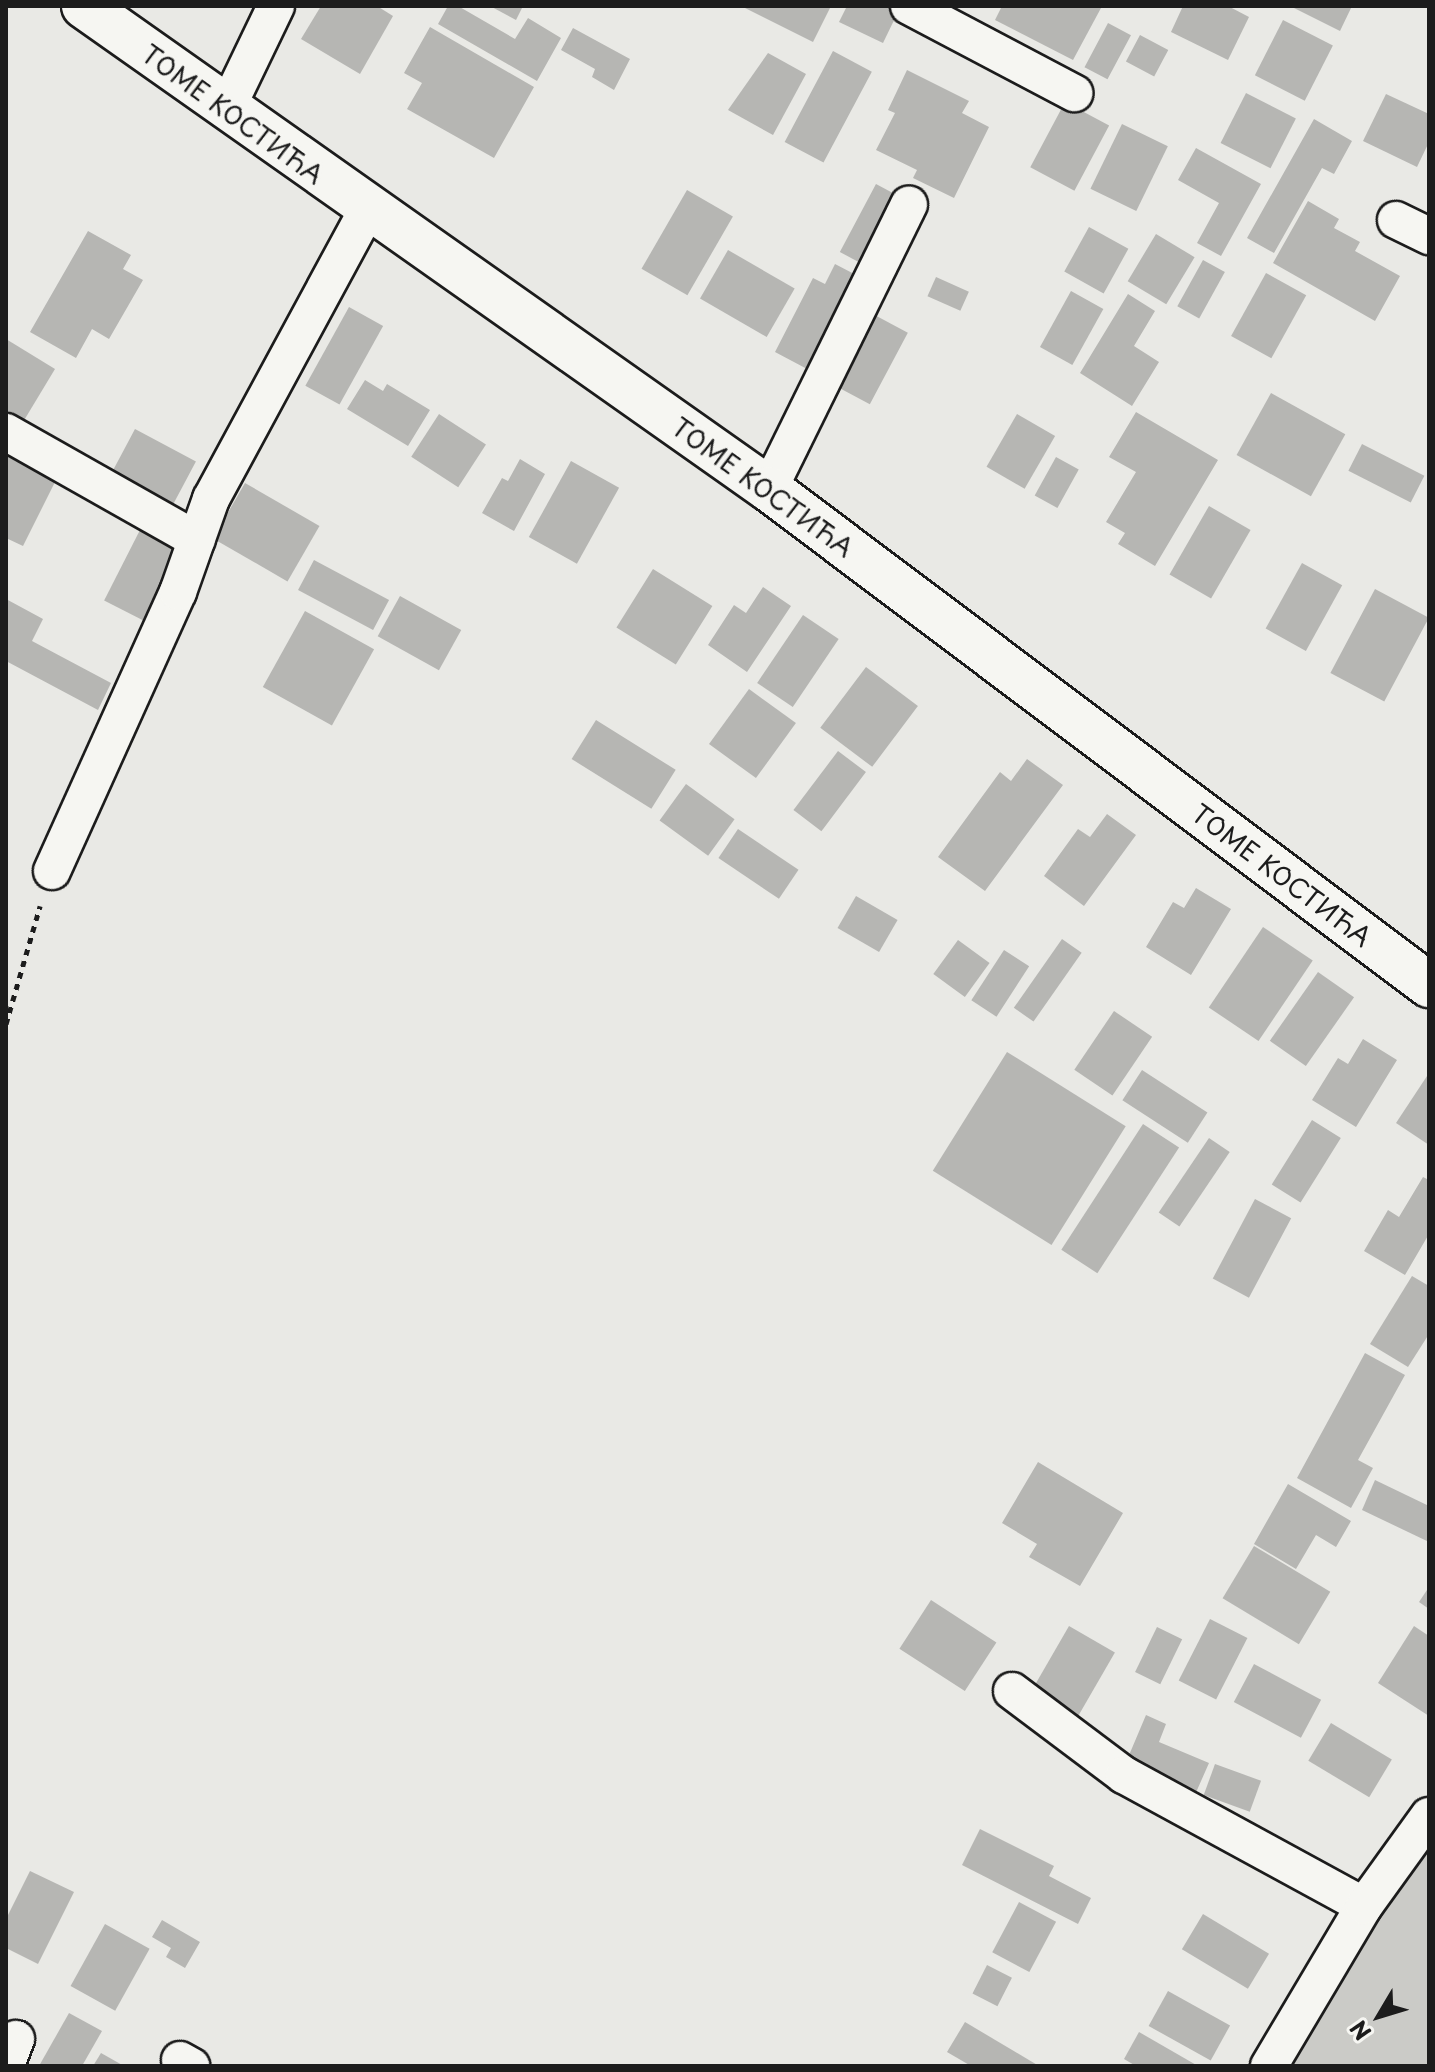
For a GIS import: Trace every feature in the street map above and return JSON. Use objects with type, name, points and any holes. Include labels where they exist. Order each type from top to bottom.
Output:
[{"type":"street","name":"ТОМЕ КОСТИЋА","points":[[84,6],[226,110],[769,489],[1429,985]]},
{"type":"street","points":[[226,110],[276,6]]},
{"type":"street","points":[[909,6],[1074,93]]},
{"type":"street","points":[[769,489],[909,205]]},
{"type":"street","points":[[52,871],[178,592],[211,499],[368,209]]},
{"type":"street","points":[[1396,220],[1429,236]]},
{"type":"street","points":[[6,432],[197,540]]},
{"type":"street","points":[[1012,1691],[1124,1775],[1364,1906]]},
{"type":"street","points":[[1269,2066],[1364,1906],[1429,1816]]},
{"type":"path","points":[[6,1024],[52,871]]},
{"type":"shaded area","points":[[1429,1820],[1429,2066],[1268,2066]]},
{"type":"building","points":[[321,6],[377,6],[393,16],[360,74],[301,39]]},
{"type":"building","points":[[448,6],[458,6],[515,39],[528,18],[561,38],[537,81],[438,24]]},
{"type":"building","points":[[490,6],[523,6],[516,20]]},
{"type":"building","points":[[741,6],[831,6],[813,42]]},
{"type":"building","points":[[847,6],[885,6],[898,12],[883,43],[839,22]]},
{"type":"building","points":[[1002,6],[1101,8],[1073,60],[995,20]]},
{"type":"building","points":[[1183,6],[1228,6],[1249,17],[1228,60],[1171,32]]},
{"type":"building","points":[[1290,6],[1352,6],[1340,31]]},
{"type":"building","points":[[1283,20],[1333,45],[1305,101],[1255,75]]},
{"type":"building","points":[[1108,23],[1131,35],[1107,79],[1085,67]]},
{"type":"building","points":[[430,27],[534,87],[494,158],[407,109],[422,83],[404,73]]},
{"type":"building","points":[[573,28],[630,59],[614,90],[592,77],[595,69],[561,50]]},
{"type":"building","points":[[1140,35],[1168,50],[1154,77],[1126,61]]},
{"type":"building","points":[[833,51],[872,72],[823,163],[785,142]]},
{"type":"building","points":[[768,53],[806,74],[773,135],[728,110]]},
{"type":"building","points":[[907,70],[969,101],[962,113],[989,127],[954,198],[913,178],[917,170],[876,150],[895,113],[888,110]]},
{"type":"building","points":[[1246,93],[1296,118],[1270,168],[1221,143]]},
{"type":"building","points":[[1386,94],[1429,114],[1429,142],[1417,167],[1363,141]]},
{"type":"building","points":[[1065,102],[1109,125],[1074,191],[1030,167]]},
{"type":"building","points":[[1314,119],[1352,141],[1334,174],[1322,168],[1274,253],[1247,238]]},
{"type":"building","points":[[1122,124],[1168,146],[1136,211],[1090,189]]},
{"type":"building","points":[[1196,148],[1261,184],[1221,256],[1197,243],[1219,203],[1178,180]]},
{"type":"building","points":[[876,184],[900,197],[864,265],[840,252]]},
{"type":"building","points":[[687,190],[733,216],[687,295],[642,269]]},
{"type":"building","points":[[1308,201],[1339,219],[1334,228],[1360,242],[1355,251],[1400,276],[1375,321],[1273,263]]},
{"type":"building","points":[[1089,227],[1128,249],[1104,293],[1064,272]]},
{"type":"building","points":[[88,231],[131,255],[123,269],[143,280],[109,339],[92,329],[76,358],[30,332]]},
{"type":"building","points":[[1156,234],[1195,257],[1166,304],[1128,281]]},
{"type":"building","points":[[728,250],[795,288],[767,337],[700,298]]},
{"type":"building","points":[[1203,260],[1225,272],[1199,318],[1177,306]]},
{"type":"building","points":[[835,264],[858,276],[809,370],[775,352],[813,278],[825,284]]},
{"type":"building","points":[[1266,273],[1306,295],[1271,358],[1231,336]]},
{"type":"building","points":[[936,277],[969,292],[960,311],[927,296]]},
{"type":"building","points":[[1071,291],[1103,309],[1072,365],[1040,347]]},
{"type":"building","points":[[1128,294],[1155,311],[1134,346],[1159,362],[1132,406],[1080,373]]},
{"type":"building","points":[[349,307],[383,326],[339,405],[305,386]]},
{"type":"building","points":[[869,312],[908,333],[870,404],[831,384]]},
{"type":"building","points":[[6,339],[55,369],[20,427],[6,419]]},
{"type":"building","points":[[365,380],[383,391],[387,384],[430,410],[408,446],[347,409]]},
{"type":"building","points":[[1271,393],[1345,434],[1311,496],[1237,455]]},
{"type":"building","points":[[1136,412],[1218,460],[1155,566],[1118,544],[1125,533],[1106,522],[1136,472],[1109,457]]},
{"type":"building","points":[[439,414],[486,444],[458,487],[411,457]]},
{"type":"building","points":[[1017,414],[1055,436],[1025,489],[986,467]]},
{"type":"building","points":[[135,429],[196,461],[172,506],[111,474]]},
{"type":"building","points":[[1362,444],[1424,476],[1411,503],[1348,471]]},
{"type":"building","points":[[6,454],[57,478],[23,546],[6,538]]},
{"type":"building","points":[[1056,457],[1079,470],[1057,508],[1035,495]]},
{"type":"building","points":[[520,459],[545,474],[514,531],[482,513],[502,478],[508,481]]},
{"type":"building","points":[[571,461],[619,488],[577,564],[529,537]]},
{"type":"building","points":[[245,483],[319,526],[287,581],[213,538]]},
{"type":"building","points":[[1209,506],[1251,530],[1211,598],[1170,574]]},
{"type":"building","points":[[140,530],[184,552],[148,623],[104,600]]},
{"type":"building","points":[[314,560],[389,600],[373,630],[298,590]]},
{"type":"building","points":[[1302,563],[1342,585],[1306,651],[1266,629]]},
{"type":"building","points":[[653,569],[712,606],[676,665],[616,628]]},
{"type":"building","points":[[763,587],[791,606],[747,672],[708,645],[734,605],[746,613]]},
{"type":"building","points":[[1375,589],[1429,618],[1384,702],[1330,673]]},
{"type":"building","points":[[400,596],[461,630],[439,670],[378,636]]},
{"type":"building","points":[[6,599],[43,619],[32,641],[111,683],[98,710],[6,661]]},
{"type":"building","points":[[305,611],[374,649],[332,725],[263,687]]},
{"type":"building","points":[[803,615],[839,639],[793,707],[757,683]]},
{"type":"building","points":[[866,667],[918,706],[872,767],[820,728]]},
{"type":"building","points":[[749,689],[796,723],[756,778],[709,744]]},
{"type":"building","points":[[596,720],[676,770],[651,809],[572,759]]},
{"type":"building","points":[[838,751],[866,772],[821,831],[793,810]]},
{"type":"building","points":[[1027,759],[1063,785],[985,891],[938,857],[1000,772],[1011,781]]},
{"type":"building","points":[[686,784],[735,819],[708,856],[660,820]]},
{"type":"building","points":[[1107,814],[1136,835],[1084,906],[1044,876],[1078,829],[1090,837]]},
{"type":"building","points":[[738,829],[799,870],[779,899],[718,858]]},
{"type":"building","points":[[1196,888],[1231,909],[1191,975],[1146,947],[1173,902],[1184,908]]},
{"type":"building","points":[[856,896],[898,920],[879,952],[838,928]]},
{"type":"building","points":[[1263,927],[1313,961],[1259,1041],[1209,1007]]},
{"type":"building","points":[[1062,939],[1082,953],[1033,1022],[1014,1008]]},
{"type":"building","points":[[958,940],[990,963],[965,997],[933,974]]},
{"type":"building","points":[[1004,950],[1029,966],[996,1017],[971,1000]]},
{"type":"building","points":[[1318,972],[1354,997],[1306,1066],[1270,1041]]},
{"type":"building","points":[[1114,1011],[1152,1037],[1112,1096],[1074,1070]]},
{"type":"building","points":[[1363,1039],[1397,1060],[1356,1127],[1312,1100],[1338,1058],[1348,1064]]},
{"type":"building","points":[[1007,1052],[1126,1126],[1052,1245],[933,1171]]},
{"type":"building","points":[[1142,1070],[1207,1112],[1188,1143],[1122,1100]]},
{"type":"building","points":[[1429,1073],[1429,1145],[1396,1123]]},
{"type":"building","points":[[1312,1120],[1341,1138],[1301,1202],[1272,1184]]},
{"type":"building","points":[[1143,1124],[1179,1147],[1097,1273],[1061,1250]]},
{"type":"building","points":[[1209,1138],[1230,1152],[1179,1227],[1159,1213]]},
{"type":"building","points":[[1423,1177],[1429,1180],[1429,1234],[1405,1275],[1364,1251],[1388,1210],[1399,1217]]},
{"type":"building","points":[[1255,1199],[1291,1218],[1249,1298],[1213,1278]]},
{"type":"building","points":[[1412,1276],[1429,1286],[1429,1334],[1408,1367],[1370,1344]]},
{"type":"building","points":[[1365,1353],[1405,1375],[1358,1460],[1373,1468],[1351,1508],[1297,1478]]},
{"type":"building","points":[[1038,1462],[1123,1513],[1080,1586],[1029,1557],[1037,1544],[1002,1523]]},
{"type":"building","points":[[1375,1480],[1429,1506],[1429,1542],[1362,1510]]},
{"type":"building","points":[[1288,1484],[1351,1521],[1336,1547],[1316,1535],[1296,1569],[1254,1544]]},
{"type":"building","points":[[1254,1546],[1330,1592],[1299,1644],[1223,1598]]},
{"type":"building","points":[[1429,1587],[1429,1609],[1419,1602]]},
{"type":"building","points":[[931,1600],[996,1642],[965,1691],[899,1649]]},
{"type":"building","points":[[1210,1619],[1247,1638],[1216,1700],[1179,1680]]},
{"type":"building","points":[[1069,1626],[1115,1652],[1077,1718],[1031,1692]]},
{"type":"building","points":[[1414,1626],[1429,1636],[1429,1716],[1378,1683]]},
{"type":"building","points":[[1157,1627],[1182,1639],[1160,1684],[1135,1672]]},
{"type":"building","points":[[1254,1664],[1321,1700],[1301,1738],[1234,1702]]},
{"type":"building","points":[[1146,1715],[1166,1724],[1159,1742],[1209,1763],[1194,1797],[1124,1767]]},
{"type":"building","points":[[1331,1723],[1392,1760],[1369,1797],[1308,1761]]},
{"type":"building","points":[[1215,1764],[1261,1781],[1250,1812],[1204,1795]]},
{"type":"building","points":[[980,1829],[1054,1866],[1049,1876],[1091,1898],[1078,1924],[962,1865]]},
{"type":"building","points":[[30,1871],[74,1892],[38,1964],[6,1948],[6,1919]]},
{"type":"building","points":[[1019,1902],[1056,1922],[1029,1972],[992,1952]]},
{"type":"building","points":[[1203,1914],[1269,1954],[1248,1989],[1182,1949]]},
{"type":"building","points":[[162,1920],[200,1942],[185,1968],[166,1957],[171,1948],[152,1937]]},
{"type":"building","points":[[105,1924],[150,1949],[115,2011],[71,1986]]},
{"type":"building","points":[[987,1965],[1012,1978],[997,2006],[972,1994]]},
{"type":"building","points":[[1168,1991],[1230,2025],[1211,2060],[1149,2026]]},
{"type":"building","points":[[69,2013],[102,2031],[82,2066],[39,2066]]},
{"type":"building","points":[[965,2022],[1039,2066],[971,2066],[947,2052]]},
{"type":"building","points":[[1139,2032],[1198,2066],[1136,2066],[1124,2059]]},
{"type":"building","points":[[101,2053],[124,2066],[93,2066]]}]
